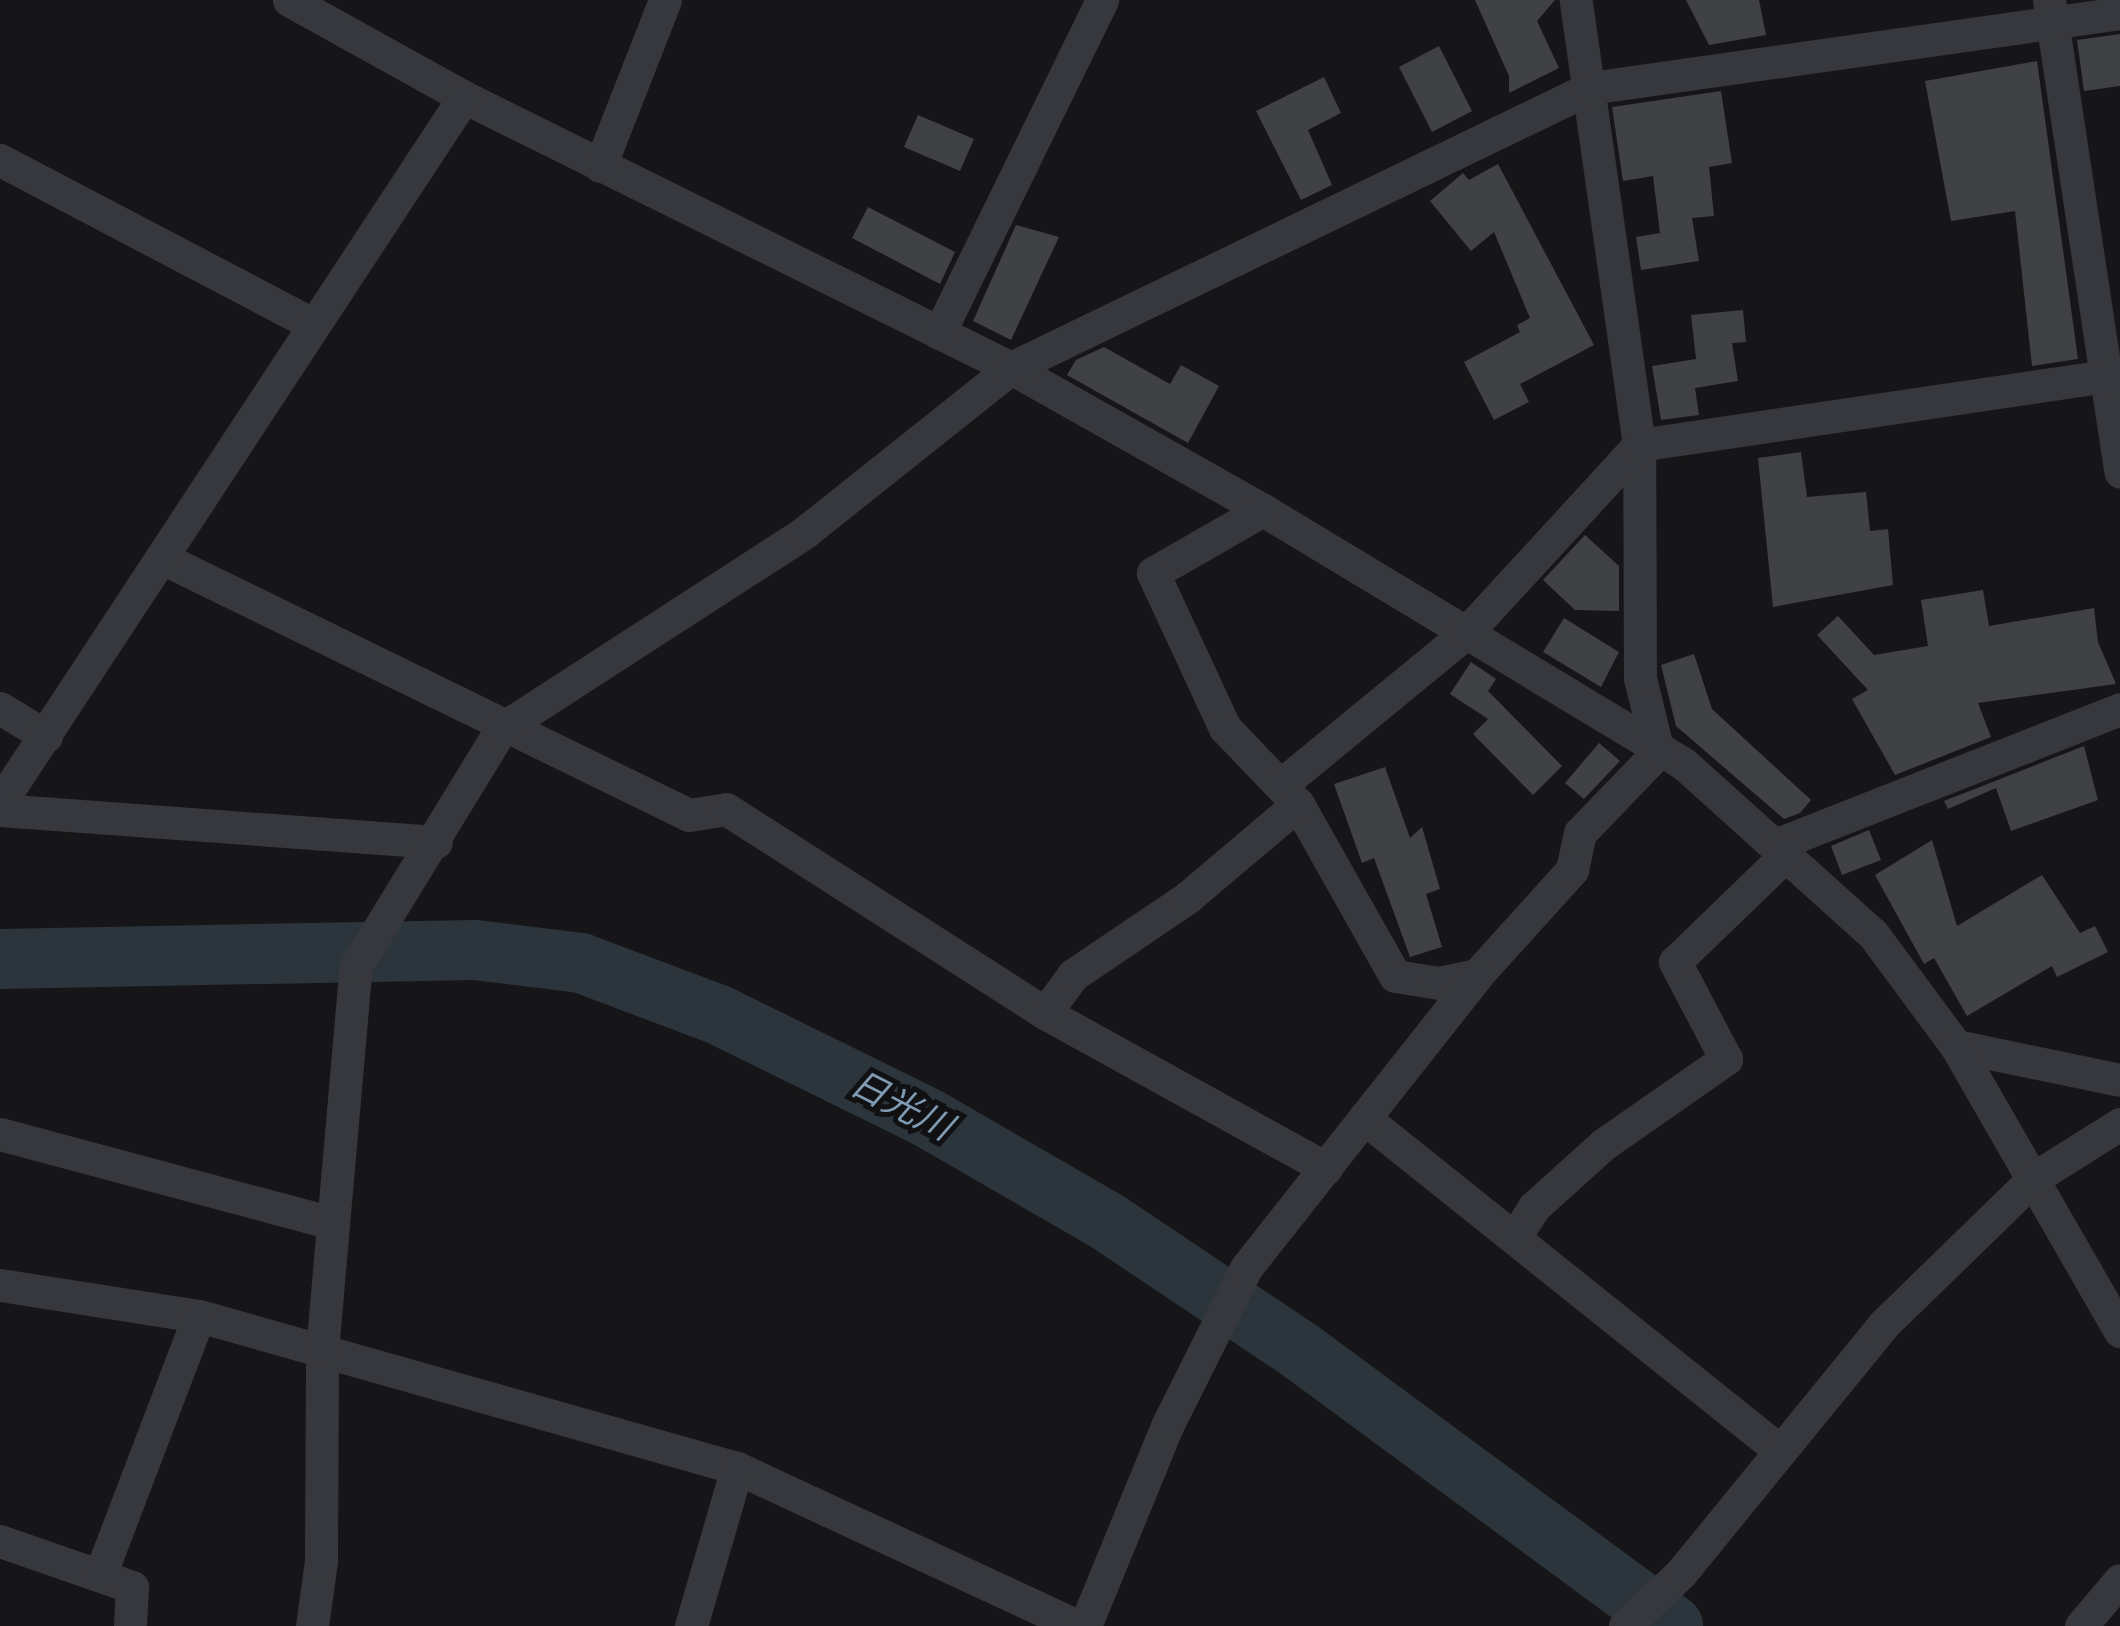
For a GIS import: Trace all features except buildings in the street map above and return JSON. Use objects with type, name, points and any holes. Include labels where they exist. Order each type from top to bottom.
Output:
[{"type":"street","points":[[289,0],[464,97],[1011,368],[1263,510],[1684,764],[1784,847],[1874,934],[1955,1046],[2120,1331]]},
{"type":"street","points":[[600,166],[665,0]]},
{"type":"street","points":[[939,333],[1102,0]]},
{"type":"street","points":[[1576,0],[1639,446],[1640,678],[1658,752]]},
{"type":"street","points":[[2051,12],[2113,375],[2120,472]]},
{"type":"street","points":[[312,1626],[320,1561],[322,1351],[356,966],[501,729],[805,532],[1011,368],[1590,88],[2051,12],[2120,13]]},
{"type":"street","points":[[436,842],[0,806],[464,97]]},
{"type":"street","points":[[0,160],[313,323]]},
{"type":"street","points":[[1045,1013],[1073,975],[1188,897],[1290,794],[1467,632],[1639,446],[2113,375]]},
{"type":"street","points":[[1263,510],[1153,573],[1225,728],[1290,794],[1395,976],[1439,983],[1477,976]]},
{"type":"street","points":[[162,558],[501,729],[688,815],[726,809],[1045,1013],[1326,1168]]},
{"type":"street","points":[[0,708],[46,736]]},
{"type":"street","points":[[1516,1234],[1534,1207],[1604,1144],[1726,1059],[1675,962],[1784,847],[2120,709]]},
{"type":"street","points":[[0,1285],[199,1316],[737,1468],[1081,1626],[1168,1424],[1246,1268],[1477,976],[1572,870],[1580,833],[1658,752]]},
{"type":"street","points":[[1955,1046],[2120,1080]]},
{"type":"street","points":[[1364,1118],[1516,1234],[1779,1450]]},
{"type":"street","points":[[1625,1626],[1681,1573],[1883,1325],[2034,1178],[2120,1124]]},
{"type":"street","points":[[0,1134],[332,1223]]},
{"type":"street","points":[[100,1575],[199,1316]]},
{"type":"street","points":[[691,1626],[737,1468]]},
{"type":"street","points":[[0,1541],[132,1587],[130,1626]]},
{"type":"street","points":[[2080,1626],[2120,1580]]},
{"type":"waterway","name":"日光川","points":[[0,959],[475,950],[581,963],[719,1015],[928,1118],[1105,1220],[1302,1352],[1673,1626]]}]
